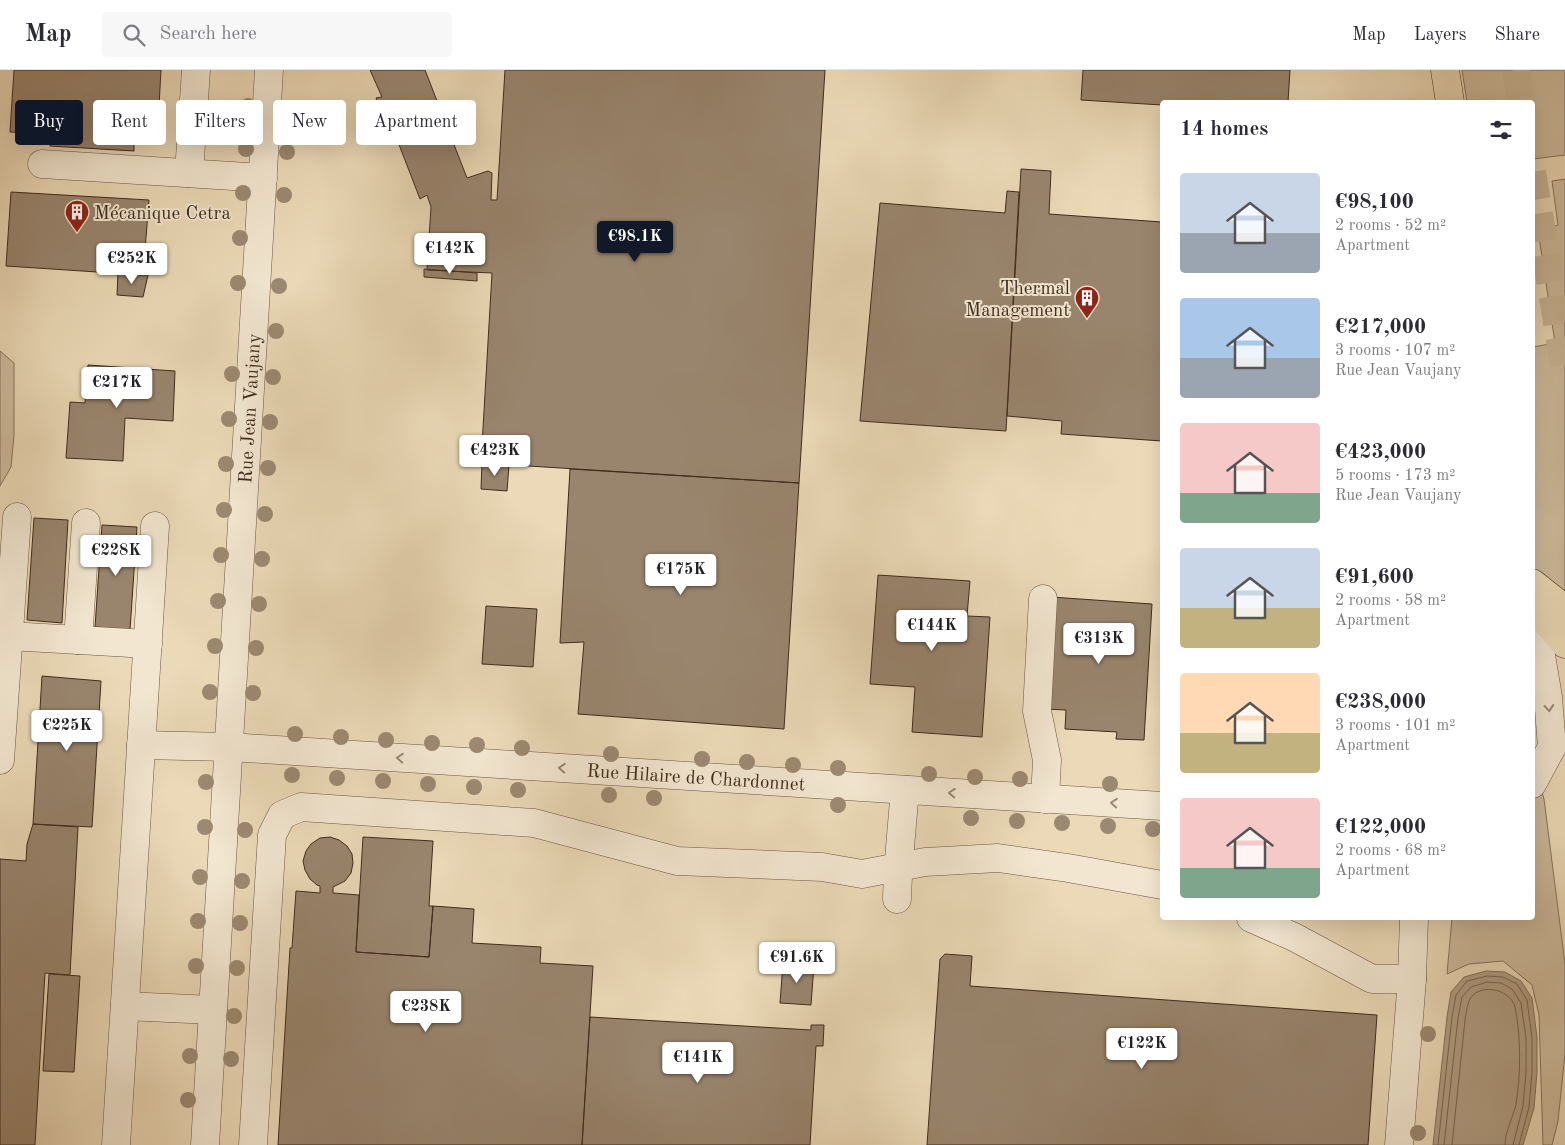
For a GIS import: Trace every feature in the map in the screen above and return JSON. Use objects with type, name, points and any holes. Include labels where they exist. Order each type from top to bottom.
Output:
[{"type":"main road","points":[[1445,70],[1450,100]]},
{"type":"main road","points":[[1535,599],[1565,610]]},
{"type":"main road","points":[[1535,601],[1565,644]]},
{"type":"street","points":[[189,173],[196,70]]},
{"type":"street","name":"Rue Jean Vaujany","points":[[205,1145],[269,70]]},
{"type":"street","points":[[42,164],[262,178]]},
{"type":"street","points":[[0,760],[17,517]]},
{"type":"street","points":[[78,640],[86,523]]},
{"type":"street","points":[[116,1145],[155,526]]},
{"type":"street","points":[[1042,599],[1037,711],[1047,760],[1044,798]]},
{"type":"street","points":[[1535,611],[1548,697],[1552,747],[1535,778]]},
{"type":"street","points":[[9,636],[148,644]]},
{"type":"street","name":"Rue Hilaire de Chardonnet","points":[[141,745],[230,747],[1160,806]]},
{"type":"street","points":[[897,899],[904,790]]},
{"type":"street","points":[[253,1145],[272,835],[282,815],[301,807],[534,823],[676,861],[822,867],[862,874],[925,862],[998,858],[1160,885]]},
{"type":"street","points":[[1256,920],[1294,937],[1372,979],[1412,979]]},
{"type":"street","points":[[1399,1145],[1412,979],[1414,920]]},
{"type":"street","points":[[125,1006],[213,1010]]},
{"type":"shaded area","points":[[1462,70],[1565,70],[1565,155],[1535,159],[1535,100],[1467,100]]},
{"type":"shaded area","points":[[1565,179],[1565,600],[1535,574],[1535,347],[1555,343],[1538,230],[1558,225],[1552,181]]},
{"type":"shaded area","points":[[0,351],[14,363],[14,435],[11,467],[0,486]]},
{"type":"shaded area","points":[[1540,786],[1544,799],[1565,964],[1565,1054],[1558,1121],[1552,1145],[1543,1145],[1539,1015],[1532,985],[1503,961],[1469,964],[1447,974],[1452,920],[1535,920],[1535,792]]},
{"type":"water","points":[[1486,971],[1505,972],[1521,981],[1532,998],[1537,1037],[1537,1072],[1534,1108],[1523,1145],[1433,1145],[1451,992],[1464,977]]},
{"type":"building","points":[[14,70],[161,70],[159,100],[93,100],[93,145],[134,145],[134,151],[50,146],[83,145],[83,100],[15,100],[15,132],[10,132]]},
{"type":"building","points":[[370,70],[425,70],[437,100],[377,100],[376,98],[382,97]]},
{"type":"building","points":[[505,70],[825,70],[799,483],[481,463],[492,273],[427,270],[431,207],[427,195],[420,199],[399,145],[454,145],[467,178],[488,171],[492,173],[491,200],[497,200]]},
{"type":"building","points":[[1083,70],[1290,70],[1288,100],[1160,100],[1160,105],[1081,100]]},
{"type":"building","name":"Thermal Management","points":[[1021,169],[1051,171],[1049,214],[1160,222],[1160,441],[1061,434],[1062,421],[1007,416]]},
{"type":"building","points":[[1007,191],[1019,192],[1006,431],[860,421],[880,203],[1005,213]]},
{"type":"building","name":"Mécanique Cetra","points":[[11,192],[149,200],[143,275],[6,266]]},
{"type":"building","points":[[424,269],[477,273],[477,281],[424,277]]},
{"type":"building","points":[[118,273],[148,275],[143,297],[117,295]]},
{"type":"building","points":[[88,365],[175,371],[173,421],[125,418],[123,461],[66,458],[70,402],[85,403]]},
{"type":"building","points":[[482,464],[509,465],[507,491],[481,489]]},
{"type":"building","points":[[570,469],[799,483],[784,729],[578,714],[584,642],[560,643]]},
{"type":"building","points":[[34,518],[68,520],[62,623],[27,620]]},
{"type":"building","points":[[102,525],[137,527],[130,630],[95,627]]},
{"type":"building","points":[[878,575],[970,581],[967,616],[990,617],[982,737],[912,732],[915,687],[870,684]]},
{"type":"building","points":[[1051,597],[1152,604],[1144,740],[1116,739],[1117,732],[1065,729],[1066,710],[1044,709]]},
{"type":"building","points":[[486,606],[537,609],[533,667],[482,664]]},
{"type":"building","points":[[42,676],[101,681],[92,827],[33,824]]},
{"type":"building","points":[[33,824],[78,827],[70,975],[45,973],[35,1145],[0,1145],[0,859],[26,861],[27,844]]},
{"type":"building","points":[[330,837],[339,840],[347,846],[352,854],[351,873],[345,881],[333,887],[333,893],[359,895],[356,952],[429,957],[433,906],[474,909],[472,943],[541,947],[540,963],[593,966],[582,1145],[278,1145],[290,948],[292,948],[296,891],[320,893],[320,886],[310,879],[303,861],[306,851],[311,844],[320,838]]},
{"type":"building","points":[[363,837],[433,841],[429,906],[433,906],[429,957],[356,952]]},
{"type":"building","points":[[945,954],[972,956],[970,986],[1377,1015],[1368,1145],[927,1145],[940,959]]},
{"type":"building","points":[[783,963],[814,965],[811,1005],[780,1003]]},
{"type":"building","points":[[49,974],[80,976],[74,1072],[43,1071]]},
{"type":"building","points":[[590,1017],[811,1030],[811,1025],[824,1025],[823,1046],[816,1046],[810,1145],[582,1145]]},
{"type":"tunnel","points":[[1516,70],[1521,100]]},
{"type":"tunnel","points":[[1535,190],[1565,370]]},
{"type":"place","name":"Mécanique Cetra","points":[[77,233]]},
{"type":"place","name":"Thermal Management","points":[[1087,319]]}]
